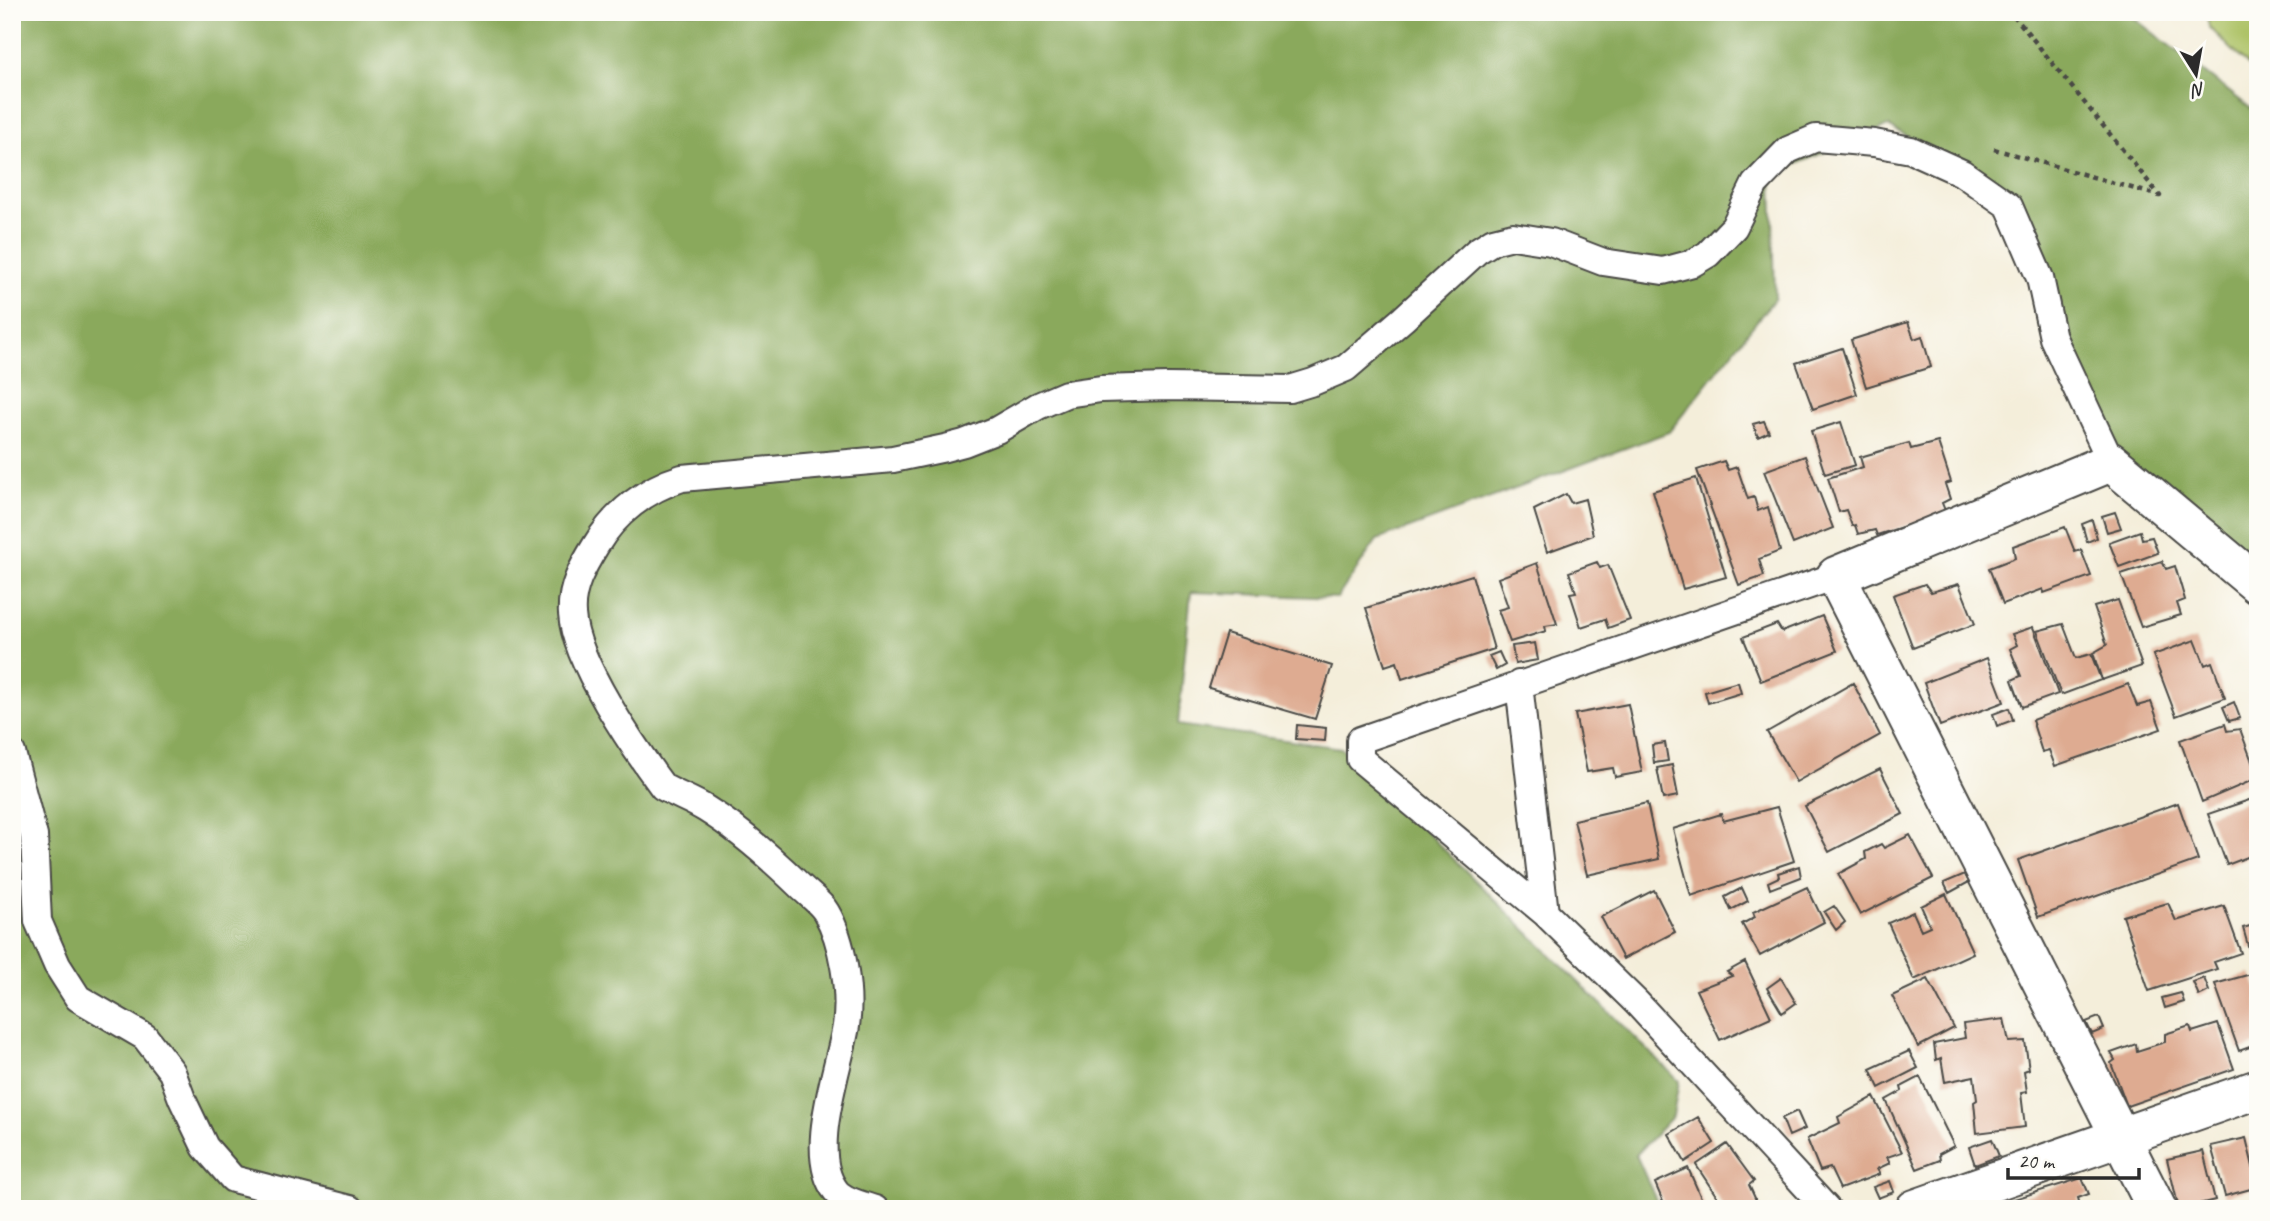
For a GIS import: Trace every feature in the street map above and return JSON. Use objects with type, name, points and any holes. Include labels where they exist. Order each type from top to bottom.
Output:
[{"type":"street","points":[[2157,1209],[1836,576],[2111,461],[2258,585]]},
{"type":"street","points":[[1914,1209],[2258,1088]]},
{"type":"lane","points":[[875,1209],[855,1203],[837,1192],[825,1166],[824,1131],[846,1024],[848,988],[840,950],[826,911],[770,857],[705,808],[663,787],[597,685],[580,649],[572,613],[579,573],[608,525],[662,484],[682,478],[893,459],[944,448],[997,430],[1038,406],[1066,394],[1101,389],[1168,387],[1290,389],[1346,368],[1477,251],[1493,241],[1513,236],[1551,242],[1603,262],[1663,271],[1693,263],[1708,254],[1734,227],[1755,184],[1788,150],[1816,138],[1874,143],[1911,150],[1962,173],[2009,206],[2040,278],[2053,338],[2111,461]]},
{"type":"lane","points":[[1826,1209],[1637,1003],[1545,913],[1360,759],[1360,740],[1836,576]]},
{"type":"lane","points":[[1518,684],[1545,913]]},
{"type":"lane","points":[[12,753],[34,835],[38,921],[57,965],[78,998],[145,1037],[172,1072],[205,1147],[233,1179],[350,1209]]},
{"type":"path","points":[[1987,147],[2160,196],[2011,12]]},
{"type":"green space","points":[[12,12],[2126,12],[2258,114],[2258,579],[2128,469],[2065,338],[2020,196],[1888,126],[1772,174],[1775,298],[1669,432],[1377,540],[1337,598],[1191,592],[1178,725],[1341,748],[1679,1081],[1673,1116],[1636,1155],[1660,1209],[12,1209]]},
{"type":"green space","points":[[2206,12],[2258,12],[2258,75],[2209,27]]},
{"type":"building","points":[[1908,322],[1914,339],[1922,336],[1931,367],[1866,387],[1851,340]]},
{"type":"building","points":[[1842,348],[1857,394],[1813,409],[1796,363]]},
{"type":"building","points":[[1764,421],[1769,432],[1758,437],[1753,424]]},
{"type":"building","points":[[1841,422],[1855,465],[1825,474],[1811,431]]},
{"type":"building","points":[[1938,442],[1951,482],[1945,484],[1950,499],[1942,503],[1946,513],[1877,535],[1875,530],[1858,534],[1846,510],[1839,512],[1828,478],[1863,467],[1860,457],[1909,443],[1911,449]]},
{"type":"building","points":[[1805,456],[1833,528],[1793,544],[1764,471]]},
{"type":"building","points":[[1724,461],[1728,470],[1737,467],[1748,499],[1754,497],[1758,511],[1768,507],[1780,551],[1759,559],[1764,576],[1739,585],[1697,470]]},
{"type":"building","points":[[1696,478],[1726,577],[1683,589],[1653,491]]},
{"type":"building","points":[[1566,494],[1571,503],[1585,499],[1593,535],[1547,552],[1534,510]]},
{"type":"building","points":[[2115,512],[2121,528],[2107,532],[2102,516]]},
{"type":"building","points":[[2092,520],[2097,538],[2087,542],[2082,524]]},
{"type":"building","points":[[2065,527],[2075,552],[2081,550],[2091,576],[2044,593],[2043,589],[2003,604],[1989,568],[2015,558],[2013,546]]},
{"type":"building","points":[[2140,531],[2142,539],[2152,537],[2158,553],[2119,567],[2109,542]]},
{"type":"building","points":[[2162,561],[2166,569],[2175,566],[2185,600],[2177,603],[2181,615],[2141,627],[2121,574]]},
{"type":"building","points":[[1597,562],[1600,568],[1608,565],[1630,620],[1608,628],[1605,619],[1581,627],[1570,593],[1576,592],[1569,572]]},
{"type":"building","points":[[1537,563],[1557,624],[1545,626],[1546,631],[1510,642],[1498,610],[1508,607],[1498,578]]},
{"type":"building","points":[[1472,575],[1494,649],[1402,679],[1397,662],[1385,666],[1366,608]]},
{"type":"building","points":[[1925,584],[1931,592],[1959,584],[1975,624],[1913,648],[1893,595]]},
{"type":"building","points":[[2118,600],[2142,666],[2102,680],[2093,653],[2107,645],[2094,607]]},
{"type":"building","points":[[1822,616],[1837,651],[1761,681],[1743,637],[1777,624],[1782,632]]},
{"type":"building","points":[[2063,624],[2076,658],[2091,654],[2101,680],[2061,695],[2037,631]]},
{"type":"building","points":[[2033,627],[2058,694],[2022,707],[2012,680],[2021,676],[2010,649],[2017,645],[2012,634]]},
{"type":"building","points":[[1226,633],[1332,666],[1315,719],[1209,688]]},
{"type":"building","points":[[2195,640],[2205,665],[2212,662],[2225,698],[2176,716],[2153,655]]},
{"type":"building","points":[[1535,643],[1538,660],[1515,664],[1512,646]]},
{"type":"building","points":[[1499,652],[1505,665],[1496,670],[1489,656]]},
{"type":"building","points":[[1987,658],[2004,702],[1940,726],[1924,683]]},
{"type":"building","points":[[1738,682],[1741,693],[1708,703],[1705,692]]},
{"type":"building","points":[[1853,683],[1880,735],[1796,782],[1767,732]]},
{"type":"building","points":[[2128,684],[2137,706],[2151,702],[2161,729],[2055,766],[2049,750],[2042,752],[2032,720]]},
{"type":"building","points":[[2234,702],[2240,718],[2229,721],[2223,707]]},
{"type":"building","points":[[1628,704],[1642,772],[1615,777],[1613,768],[1587,772],[1575,714]]},
{"type":"building","points":[[2009,708],[2013,720],[1997,726],[1993,714]]},
{"type":"building","points":[[2225,724],[2227,731],[2240,729],[2258,778],[2202,802],[2180,740]]},
{"type":"building","points":[[1297,725],[1326,728],[1325,741],[1296,739]]},
{"type":"building","points":[[1665,743],[1668,761],[1654,763],[1652,745]]},
{"type":"building","points":[[1672,765],[1678,796],[1663,799],[1657,768]]},
{"type":"building","points":[[1880,769],[1903,814],[1829,852],[1805,806]]},
{"type":"building","points":[[2258,797],[2258,853],[2227,865],[2208,814]]},
{"type":"building","points":[[1647,803],[1659,859],[1587,875],[1574,820]]},
{"type":"building","points":[[2178,803],[2198,860],[2038,917],[2018,860]]},
{"type":"building","points":[[1777,807],[1794,861],[1691,896],[1673,829],[1721,814],[1723,821]]},
{"type":"building","points":[[1910,835],[1933,878],[1860,915],[1838,874],[1866,859],[1865,852],[1881,844],[1884,848]]},
{"type":"building","points":[[1799,866],[1801,877],[1770,889],[1768,882],[1779,877],[1778,873]]},
{"type":"building","points":[[1965,874],[1969,882],[1949,893],[1944,883]]},
{"type":"building","points":[[1807,887],[1824,922],[1760,956],[1742,924],[1755,917],[1753,912]]},
{"type":"building","points":[[1742,888],[1748,901],[1731,910],[1725,897]]},
{"type":"building","points":[[1654,890],[1675,932],[1623,959],[1601,917]]},
{"type":"building","points":[[1946,894],[1973,953],[1914,980],[1888,923],[1913,912],[1921,930],[1930,926],[1921,906]]},
{"type":"building","points":[[2168,903],[2176,921],[2224,906],[2241,953],[2214,962],[2217,969],[2149,991],[2123,916]]},
{"type":"building","points":[[1834,906],[1845,922],[1836,930],[1824,912]]},
{"type":"building","points":[[2257,924],[2258,946],[2249,949],[2243,928]]},
{"type":"building","points":[[1745,962],[1771,1017],[1720,1040],[1696,990],[1732,976],[1727,972]]},
{"type":"building","points":[[2251,974],[2258,992],[2258,1044],[2239,1051],[2215,984]]},
{"type":"building","points":[[1781,978],[1796,1003],[1782,1013],[1767,988]]},
{"type":"building","points":[[2204,978],[2209,991],[2199,996],[2193,982]]},
{"type":"building","points":[[1928,979],[1954,1028],[1918,1047],[1892,996]]},
{"type":"building","points":[[2181,993],[2184,1002],[2165,1008],[2162,998]]},
{"type":"building","points":[[2099,1017],[2104,1029],[2092,1034],[2086,1022]]},
{"type":"building","points":[[2004,1019],[2009,1042],[2025,1041],[2029,1069],[2024,1071],[2027,1092],[2021,1093],[2025,1127],[1977,1133],[1974,1076],[1945,1082],[1941,1058],[1936,1060],[1934,1044],[1965,1038],[1963,1024]]},
{"type":"building","points":[[2218,1024],[2234,1069],[2127,1106],[2111,1063],[2115,1060],[2111,1053],[2136,1044],[2137,1051],[2165,1042],[2165,1034],[2190,1026],[2192,1032]]},
{"type":"building","points":[[1909,1051],[1918,1068],[1879,1088],[1870,1069]]},
{"type":"building","points":[[1920,1077],[1954,1146],[1939,1154],[1940,1160],[1917,1169],[1886,1100],[1902,1091],[1901,1087]]},
{"type":"building","points":[[1874,1097],[1902,1152],[1887,1157],[1890,1163],[1877,1169],[1880,1174],[1840,1189],[1830,1168],[1820,1171],[1807,1139],[1840,1123],[1838,1117]]},
{"type":"building","points":[[1797,1111],[1805,1129],[1789,1136],[1782,1118]]},
{"type":"building","points":[[1698,1117],[1714,1143],[1685,1162],[1669,1134]]},
{"type":"building","points":[[2246,1138],[2258,1187],[2225,1196],[2211,1146]]},
{"type":"building","points":[[1992,1139],[1999,1156],[1975,1165],[1969,1147]]},
{"type":"building","points":[[1727,1144],[1754,1181],[1749,1185],[1760,1209],[1725,1209],[1696,1165]]},
{"type":"building","points":[[2203,1151],[2215,1200],[2179,1209],[2167,1159]]},
{"type":"building","points":[[1688,1168],[1706,1209],[1666,1209],[1655,1183]]},
{"type":"building","points":[[2082,1178],[2089,1194],[2078,1198],[2081,1209],[2010,1209],[2008,1201]]},
{"type":"building","points":[[1890,1181],[1894,1192],[1878,1198],[1873,1187]]},
{"type":"building","points":[[2258,1200],[2258,1209],[2230,1209],[2230,1208]]}]
